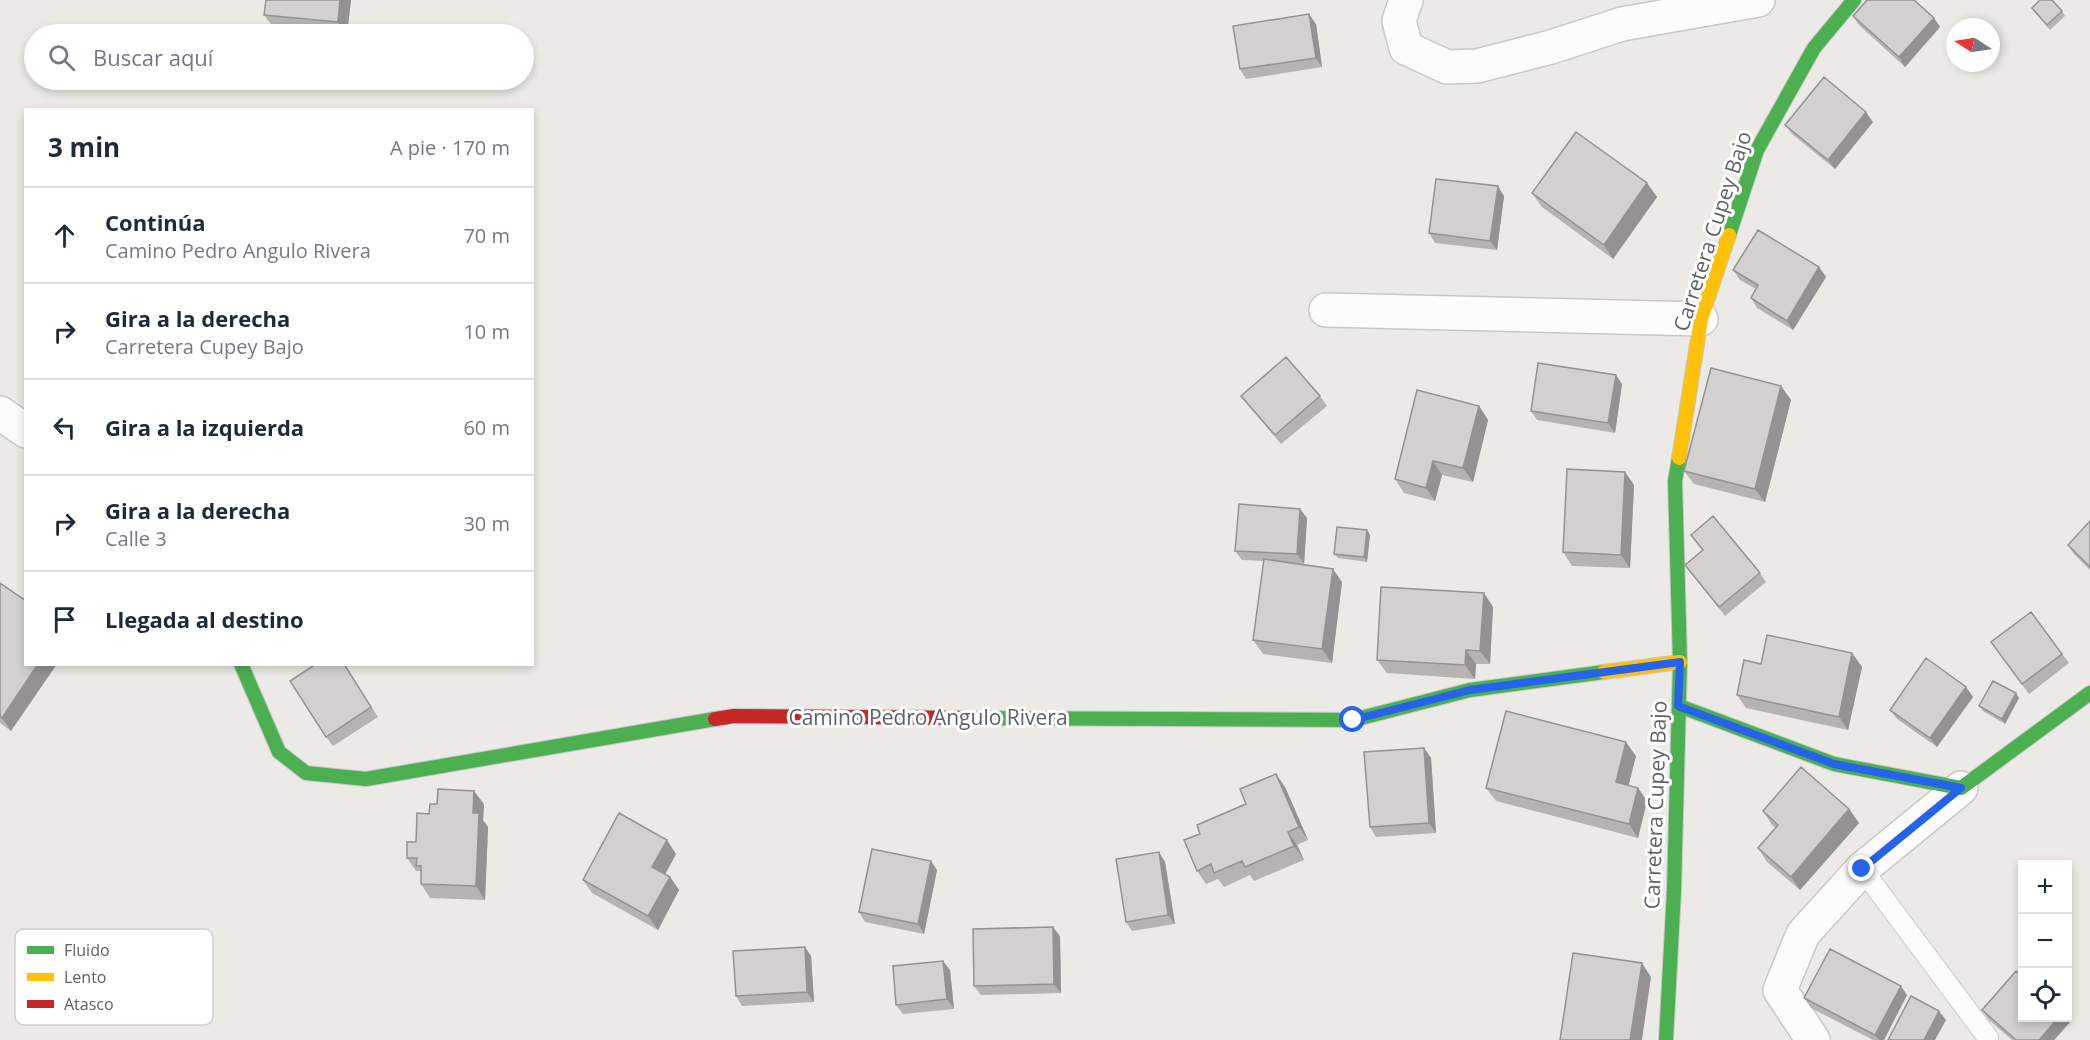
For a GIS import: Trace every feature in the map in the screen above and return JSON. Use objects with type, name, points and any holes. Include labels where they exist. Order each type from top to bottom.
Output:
[{"type":"street","points":[[1406,0],[1399,21],[1406,48],[1447,67],[1477,66],[1551,47],[1622,24],[1758,0]]},
{"type":"street","name":"Carretera Cupey Bajo","points":[[1666,1040],[1674,890],[1680,662],[1674,481],[1701,319],[1757,150],[1814,48],[1854,0]]},
{"type":"street","points":[[1326,310],[1701,319]]},
{"type":"street","points":[[0,413],[24,430]]},
{"type":"street","name":"Camino Pedro Angulo Rivera","points":[[242,666],[279,752],[306,773],[366,779],[734,716],[1353,720],[1470,690],[1680,662]]},
{"type":"street","points":[[1813,1040],[1780,990],[1803,934],[1862,869],[1961,788],[2090,693]]},
{"type":"street","points":[[1678,706],[1834,764],[1961,788]]},
{"type":"lane","points":[[1862,869],[1988,1038]]},
{"type":"building","points":[[266,0],[340,0],[338,22],[264,15]]},
{"type":"building","points":[[1867,0],[1914,0],[1934,18],[1899,57],[1853,16]]},
{"type":"building","points":[[2040,0],[2052,0],[2062,11],[2047,25],[2032,8]]},
{"type":"building","points":[[1309,14],[1316,58],[1240,69],[1233,26]]},
{"type":"building","points":[[1824,77],[1866,112],[1828,160],[1785,125]]},
{"type":"building","points":[[1576,132],[1647,183],[1604,245],[1532,193]]},
{"type":"building","points":[[1436,179],[1498,186],[1490,241],[1429,233]]},
{"type":"building","points":[[1758,230],[1819,267],[1787,321],[1751,298],[1758,285],[1733,270]]},
{"type":"building","points":[[1286,357],[1320,396],[1275,435],[1241,396]]},
{"type":"building","points":[[1538,363],[1616,375],[1608,423],[1531,411]]},
{"type":"building","points":[[1711,368],[1781,386],[1755,489],[1684,471]]},
{"type":"building","points":[[1417,390],[1479,406],[1463,468],[1433,461],[1426,488],[1395,479]]},
{"type":"building","points":[[1567,469],[1625,472],[1621,555],[1563,552]]},
{"type":"building","points":[[1239,504],[1300,509],[1297,554],[1235,551]]},
{"type":"building","points":[[1713,516],[1760,573],[1719,607],[1685,565],[1703,550],[1691,535]]},
{"type":"building","points":[[2090,521],[2090,567],[2068,545]]},
{"type":"building","points":[[1337,527],[1367,530],[1364,557],[1334,554]]},
{"type":"building","points":[[1264,559],[1333,569],[1322,649],[1253,640]]},
{"type":"building","points":[[0,583],[24,600],[24,666],[37,666],[2,718],[0,716]]},
{"type":"building","points":[[1381,587],[1484,593],[1480,651],[1466,650],[1465,665],[1377,660]]},
{"type":"building","points":[[2031,612],[2062,654],[2022,684],[1991,642]]},
{"type":"building","points":[[1767,635],[1852,653],[1839,717],[1737,695],[1744,660],[1761,664]]},
{"type":"building","points":[[1926,658],[1966,687],[1930,738],[1890,710]]},
{"type":"building","points":[[313,666],[345,666],[371,707],[326,737],[290,681]]},
{"type":"building","points":[[1993,681],[2016,693],[2002,719],[1979,706]]},
{"type":"building","points":[[1506,711],[1626,742],[1616,782],[1638,788],[1629,824],[1486,788]]},
{"type":"building","points":[[1424,748],[1429,823],[1370,827],[1364,752]]},
{"type":"building","points":[[1801,767],[1849,809],[1791,877],[1758,848],[1778,825],[1763,811]]},
{"type":"building","points":[[1276,774],[1299,827],[1288,832],[1294,846],[1245,867],[1242,861],[1214,873],[1211,864],[1197,871],[1184,840],[1200,834],[1197,825],[1246,804],[1240,789]]},
{"type":"building","points":[[438,789],[474,791],[473,813],[479,813],[476,886],[421,884],[421,866],[416,866],[417,858],[407,858],[407,842],[416,842],[417,813],[429,814],[430,804],[437,804]]},
{"type":"building","points":[[619,813],[667,840],[652,867],[670,877],[648,916],[583,880]]},
{"type":"building","points":[[872,849],[931,861],[918,924],[859,912]]},
{"type":"building","points":[[1159,852],[1168,915],[1126,922],[1116,859]]},
{"type":"building","points":[[1053,927],[1054,984],[974,986],[973,929]]},
{"type":"building","points":[[805,947],[807,992],[736,996],[733,951]]},
{"type":"building","points":[[1830,949],[1901,986],[1875,1035],[1804,998]]},
{"type":"building","points":[[1573,953],[1642,963],[1630,1040],[1560,1040]]},
{"type":"building","points":[[943,961],[947,999],[896,1005],[893,966]]},
{"type":"building","points":[[2016,971],[2018,973],[2018,1022],[2055,1022],[2039,1040],[2016,1040],[1982,1010]]},
{"type":"building","points":[[1911,996],[1939,1011],[1924,1040],[1888,1040]]},
{"type":"traffic: fast","points":[[1729,235],[1757,150],[1814,48],[1854,0]]},
{"type":"traffic: fast","points":[[1666,1040],[1674,890],[1680,662],[1675,481],[1679,458]]},
{"type":"traffic: fast","points":[[242,666],[279,752],[306,773],[366,779],[715,719]]},
{"type":"traffic: fast","points":[[974,718],[1353,720],[1470,690],[1604,672]]},
{"type":"traffic: fast","points":[[1679,706],[1834,764],[1961,788],[2090,693]]},
{"type":"traffic: slow","points":[[1679,458],[1701,319],[1729,235]]},
{"type":"traffic: slow","points":[[1604,672],[1680,662]]},
{"type":"traffic: jam","points":[[715,719],[734,716],[974,718]]},
{"type":"route","points":[[1353,720],[1470,690],[1680,662],[1678,706],[1834,764],[1961,788],[1862,869]]}]
